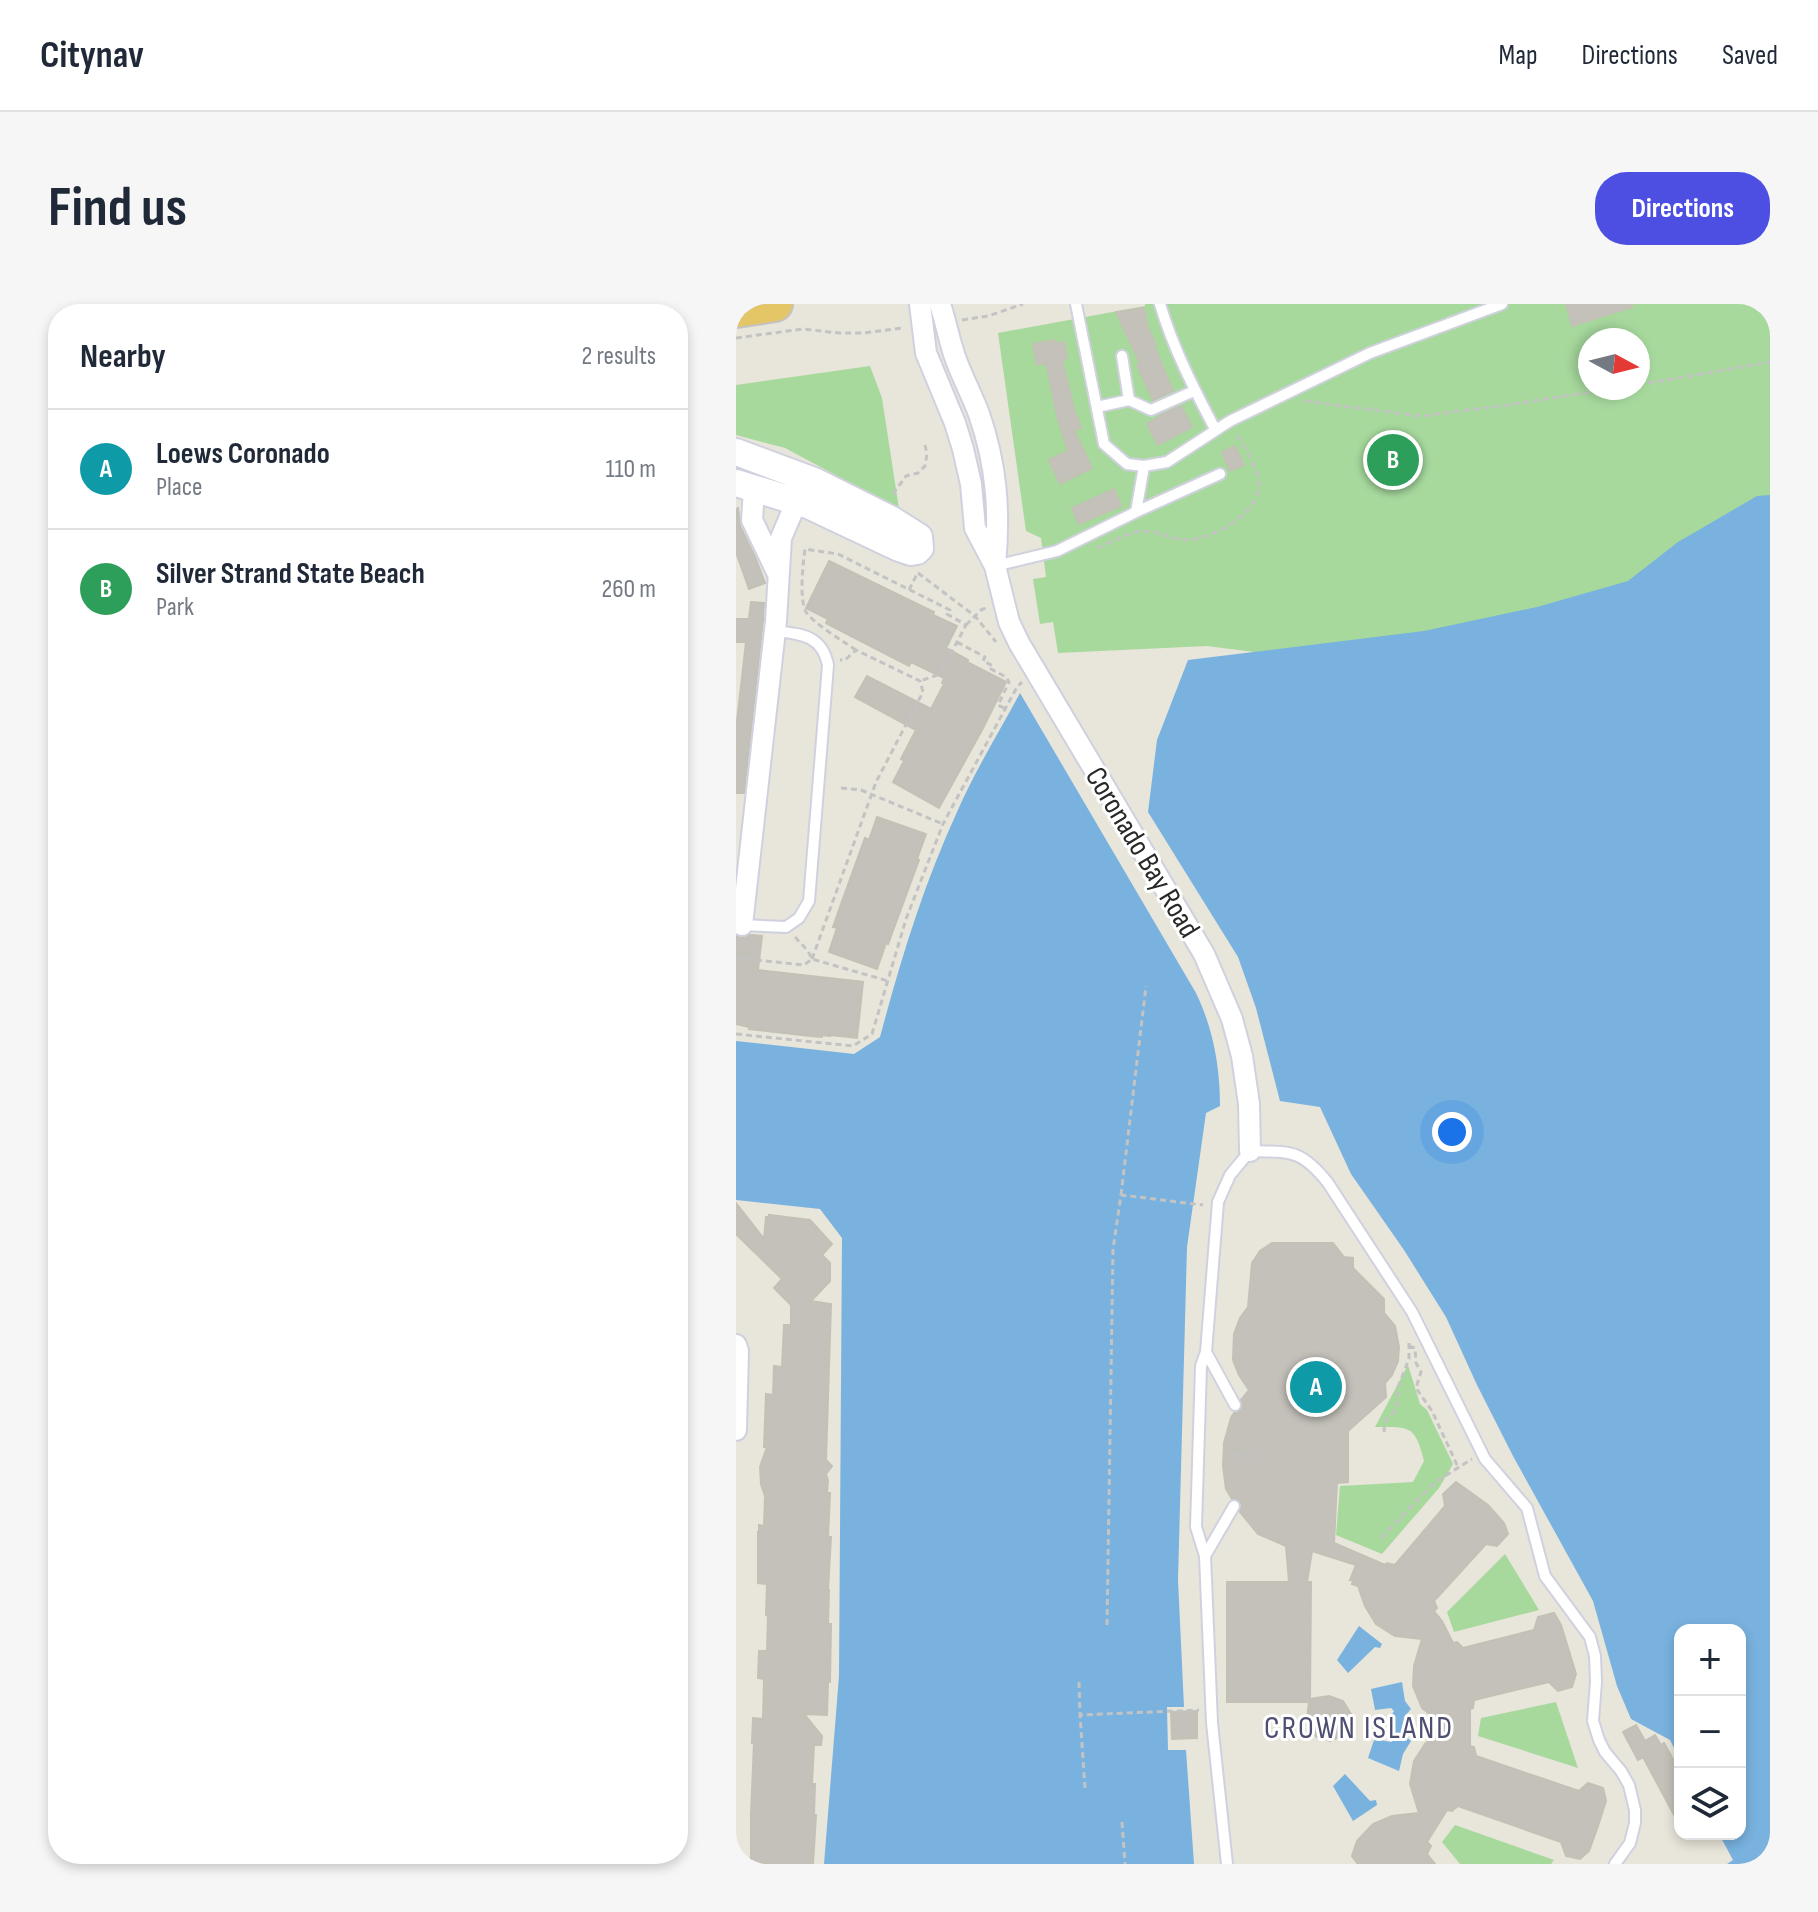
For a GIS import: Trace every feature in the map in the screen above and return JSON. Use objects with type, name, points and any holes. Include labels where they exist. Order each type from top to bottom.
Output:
[{"type":"highway","points":[[736,310],[775,304]]},
{"type":"street","name":"Coronado Bay Road","points":[[920,304],[926,353],[955,423],[971,484],[975,528],[995,566],[1009,622],[1204,954],[1218,984],[1242,1056],[1249,1104],[1250,1151]]},
{"type":"street","name":"Coronado Bay Road","points":[[943,313],[955,357],[979,412],[989,445],[997,499],[995,566]]},
{"type":"street","points":[[736,452],[814,481],[882,515],[919,537],[920,548],[911,552],[899,548],[808,505],[745,486]]},
{"type":"street","points":[[745,486],[752,520],[779,576]]},
{"type":"street","points":[[742,925],[775,631],[781,538],[796,503]]},
{"type":"street","points":[[736,1430],[737,1348]]},
{"type":"lane","points":[[1076,304],[1104,444],[1127,464],[1144,466],[1167,462],[1215,429],[1370,353],[1502,304]]},
{"type":"lane","points":[[1160,304],[1178,355],[1215,429]]},
{"type":"lane","points":[[1122,356],[1129,400]]},
{"type":"lane","points":[[1097,407],[1129,400],[1151,410],[1194,391]]},
{"type":"lane","points":[[1136,512],[1144,466]]},
{"type":"lane","points":[[995,566],[1057,551],[1220,474]]},
{"type":"lane","points":[[742,925],[786,927],[799,918],[809,901],[827,660],[825,650],[819,643],[799,634],[775,631]]},
{"type":"lane","points":[[1227,1864],[1211,1709],[1205,1556],[1196,1527],[1201,1366],[1206,1352],[1218,1202],[1230,1175],[1250,1151],[1288,1152],[1303,1157],[1328,1183],[1412,1312],[1482,1453],[1527,1508],[1545,1576],[1590,1637],[1595,1656],[1596,1682],[1593,1721],[1605,1752],[1629,1785],[1635,1823],[1630,1843],[1615,1864]]},
{"type":"lane","points":[[1206,1352],[1235,1405]]},
{"type":"lane","points":[[1205,1556],[1234,1506]]},
{"type":"path","points":[[943,313],[988,316],[1023,304]]},
{"type":"path","points":[[736,338],[803,329],[864,333],[922,326]]},
{"type":"path","points":[[1650,383],[1770,362]]},
{"type":"path","points":[[1278,397],[1420,416],[1578,394]]},
{"type":"path","points":[[1098,548],[1142,531],[1184,540],[1210,536],[1248,510],[1259,493],[1259,481],[1230,421]]},
{"type":"path","points":[[892,497],[906,476],[918,473],[925,466],[925,445]]},
{"type":"path","points":[[966,625],[947,614],[950,610],[838,554],[805,549],[801,573],[805,608],[814,620],[856,650],[920,681],[940,674],[966,625],[981,610],[991,606]]},
{"type":"path","points":[[909,590],[918,573],[975,616],[1001,648]]},
{"type":"path","points":[[957,642],[985,657],[983,661],[993,666],[991,669],[1006,677],[1009,682],[998,705],[1006,709]]},
{"type":"path","points":[[827,660],[845,660],[856,650]]},
{"type":"path","points":[[736,958],[804,965],[812,959],[876,782],[923,692],[920,681]]},
{"type":"path","points":[[736,1034],[853,1046],[872,1034],[906,919],[943,824],[1017,687]]},
{"type":"path","points":[[841,788],[861,790],[943,824]]},
{"type":"path","points":[[786,927],[812,959],[888,981]]},
{"type":"path","points":[[1107,1625],[1113,1249],[1146,986]]},
{"type":"path","points":[[1121,1195],[1206,1206]]},
{"type":"path","points":[[1384,1432],[1385,1421],[1397,1409],[1398,1387],[1409,1359],[1408,1334]]},
{"type":"path","points":[[1409,1346],[1415,1348],[1416,1363],[1421,1372],[1416,1388],[1432,1411],[1458,1467]]},
{"type":"path","points":[[1381,1538],[1427,1490],[1482,1453]]},
{"type":"path","points":[[1234,1455],[1255,1456]]},
{"type":"path","points":[[1079,1682],[1085,1788]]},
{"type":"path","points":[[1080,1715],[1211,1709]]},
{"type":"path","points":[[1122,1822],[1125,1864]]},
{"type":"green space","points":[[1145,304],[1770,304],[1770,537],[1729,559],[1327,661],[1207,646],[1058,653],[1053,622],[1040,624],[1033,579],[1046,577],[1041,538],[1026,531],[998,333]]},
{"type":"green space","points":[[870,366],[882,398],[899,509],[785,448],[736,435],[736,385]]},
{"type":"green space","points":[[1408,1365],[1420,1404],[1427,1410],[1453,1464],[1439,1488],[1382,1554],[1336,1535],[1340,1486],[1413,1482],[1424,1461],[1414,1434],[1404,1428],[1375,1427]]},
{"type":"green space","points":[[1505,1554],[1539,1610],[1454,1632],[1447,1612]]},
{"type":"green space","points":[[1556,1702],[1578,1768],[1478,1736],[1481,1718]]},
{"type":"green space","points":[[1455,1825],[1554,1860],[1551,1864],[1460,1864],[1442,1842]]},
{"type":"water","points":[[1770,495],[1770,1864],[1727,1864],[1733,1860],[1722,1840],[1746,1840],[1746,1624],[1674,1624],[1674,1748],[1670,1740],[1631,1719],[1617,1686],[1593,1601],[1513,1456],[1446,1317],[1351,1174],[1320,1107],[1280,1101],[1256,1008],[1238,957],[1148,812],[1157,740],[1188,660],[1424,631],[1537,607],[1628,581],[1678,542],[1757,496]]},
{"type":"water","points":[[1020,693],[1196,993],[1207,1020],[1217,1062],[1220,1106],[1206,1113],[1187,1247],[1178,1580],[1184,1707],[1167,1707],[1168,1750],[1186,1750],[1194,1864],[824,1864],[839,1676],[842,1238],[820,1209],[736,1200],[736,1041],[854,1054],[880,1037],[934,867],[971,782]]},
{"type":"water","points":[[1359,1626],[1382,1644],[1348,1673],[1337,1660]]},
{"type":"water","points":[[1402,1682],[1405,1701],[1411,1709],[1404,1717],[1403,1734],[1411,1741],[1403,1754],[1399,1771],[1368,1758],[1375,1737],[1392,1742],[1390,1722],[1394,1711],[1391,1708],[1375,1710],[1371,1689]]},
{"type":"water","points":[[1345,1774],[1370,1801],[1376,1800],[1377,1805],[1353,1821],[1333,1786]]},
{"type":"building","points":[[1566,304],[1632,304],[1632,307],[1572,326]]},
{"type":"building","points":[[1144,308],[1147,326],[1173,391],[1153,400],[1116,312]]},
{"type":"building","points":[[1054,340],[1055,343],[1064,342],[1067,359],[1062,360],[1081,428],[1074,430],[1092,468],[1060,484],[1049,460],[1068,451],[1046,363],[1037,365],[1033,344]]},
{"type":"building","points":[[1181,406],[1192,427],[1158,445],[1147,424]]},
{"type":"building","points":[[1235,446],[1244,465],[1230,471],[1222,452]]},
{"type":"building","points":[[1114,489],[1121,506],[1079,524],[1072,508]]},
{"type":"building","points":[[738,508],[740,526],[765,583],[749,589],[736,552]]},
{"type":"building","points":[[829,561],[957,626],[946,648],[1006,682],[939,808],[893,782],[916,730],[855,697],[867,676],[931,709],[944,678],[911,662],[909,666],[826,623],[828,619],[806,608]]},
{"type":"building","points":[[751,602],[764,603],[763,620],[744,793],[736,793],[736,730],[746,642],[736,642],[736,619],[749,619]]},
{"type":"building","points":[[877,817],[926,834],[877,969],[829,952],[840,907],[865,838],[869,840]]},
{"type":"building","points":[[736,936],[762,936],[758,970],[863,982],[857,1038],[749,1029],[736,1024]]},
{"type":"building","points":[[736,1203],[764,1239],[766,1217],[769,1215],[810,1220],[832,1244],[822,1255],[830,1263],[830,1281],[811,1301],[831,1304],[826,1460],[832,1466],[826,1474],[827,1493],[830,1493],[828,1537],[831,1537],[827,1715],[804,1714],[822,1736],[821,1745],[814,1745],[812,1784],[815,1784],[816,1815],[813,1864],[751,1864],[753,1718],[763,1719],[764,1679],[758,1678],[759,1651],[767,1651],[768,1615],[767,1584],[758,1583],[758,1532],[759,1525],[764,1526],[765,1496],[760,1467],[767,1447],[764,1447],[766,1394],[773,1395],[774,1366],[782,1367],[784,1325],[791,1325],[791,1305],[774,1288],[782,1279],[736,1234]]},
{"type":"building","points":[[1272,1243],[1333,1243],[1344,1257],[1353,1258],[1353,1268],[1384,1299],[1384,1313],[1395,1326],[1398,1361],[1385,1383],[1386,1397],[1348,1431],[1348,1482],[1337,1483],[1334,1543],[1385,1565],[1395,1565],[1445,1506],[1443,1494],[1456,1482],[1488,1505],[1504,1523],[1508,1534],[1497,1546],[1486,1544],[1434,1601],[1437,1608],[1434,1611],[1453,1643],[1457,1642],[1463,1648],[1534,1630],[1538,1617],[1554,1613],[1561,1625],[1576,1674],[1572,1687],[1558,1691],[1549,1682],[1474,1700],[1470,1709],[1470,1746],[1474,1747],[1476,1756],[1579,1791],[1588,1783],[1603,1788],[1606,1801],[1598,1826],[1589,1851],[1580,1859],[1566,1856],[1561,1842],[1458,1806],[1452,1811],[1447,1810],[1427,1842],[1431,1846],[1427,1854],[1435,1864],[1358,1864],[1352,1856],[1357,1841],[1373,1824],[1392,1816],[1419,1813],[1410,1784],[1414,1761],[1425,1744],[1445,1727],[1422,1708],[1413,1686],[1414,1666],[1422,1639],[1395,1636],[1376,1624],[1358,1586],[1350,1580],[1356,1565],[1312,1551],[1307,1582],[1311,1582],[1310,1699],[1329,1696],[1343,1701],[1351,1714],[1349,1729],[1344,1735],[1330,1741],[1311,1732],[1307,1719],[1309,1702],[1227,1702],[1227,1582],[1289,1582],[1286,1546],[1258,1534],[1240,1512],[1241,1503],[1232,1499],[1226,1489],[1223,1466],[1224,1443],[1231,1418],[1241,1410],[1241,1400],[1249,1390],[1233,1360],[1234,1334],[1248,1307],[1252,1263],[1260,1251]]},
{"type":"building","points":[[1197,1711],[1197,1738],[1172,1739],[1171,1712]]},
{"type":"building","points":[[1636,1725],[1645,1741],[1655,1735],[1661,1745],[1664,1743],[1674,1761],[1674,1815],[1643,1757],[1638,1760],[1623,1732]]},
{"type":"place","name":"Silver Strand State Beach","points":[[1393,460]]},
{"type":"place","name":"Loews Coronado","points":[[1316,1387]]},
{"type":"district","name":"CROWN ISLAND","points":[[1359,1727]]}]
